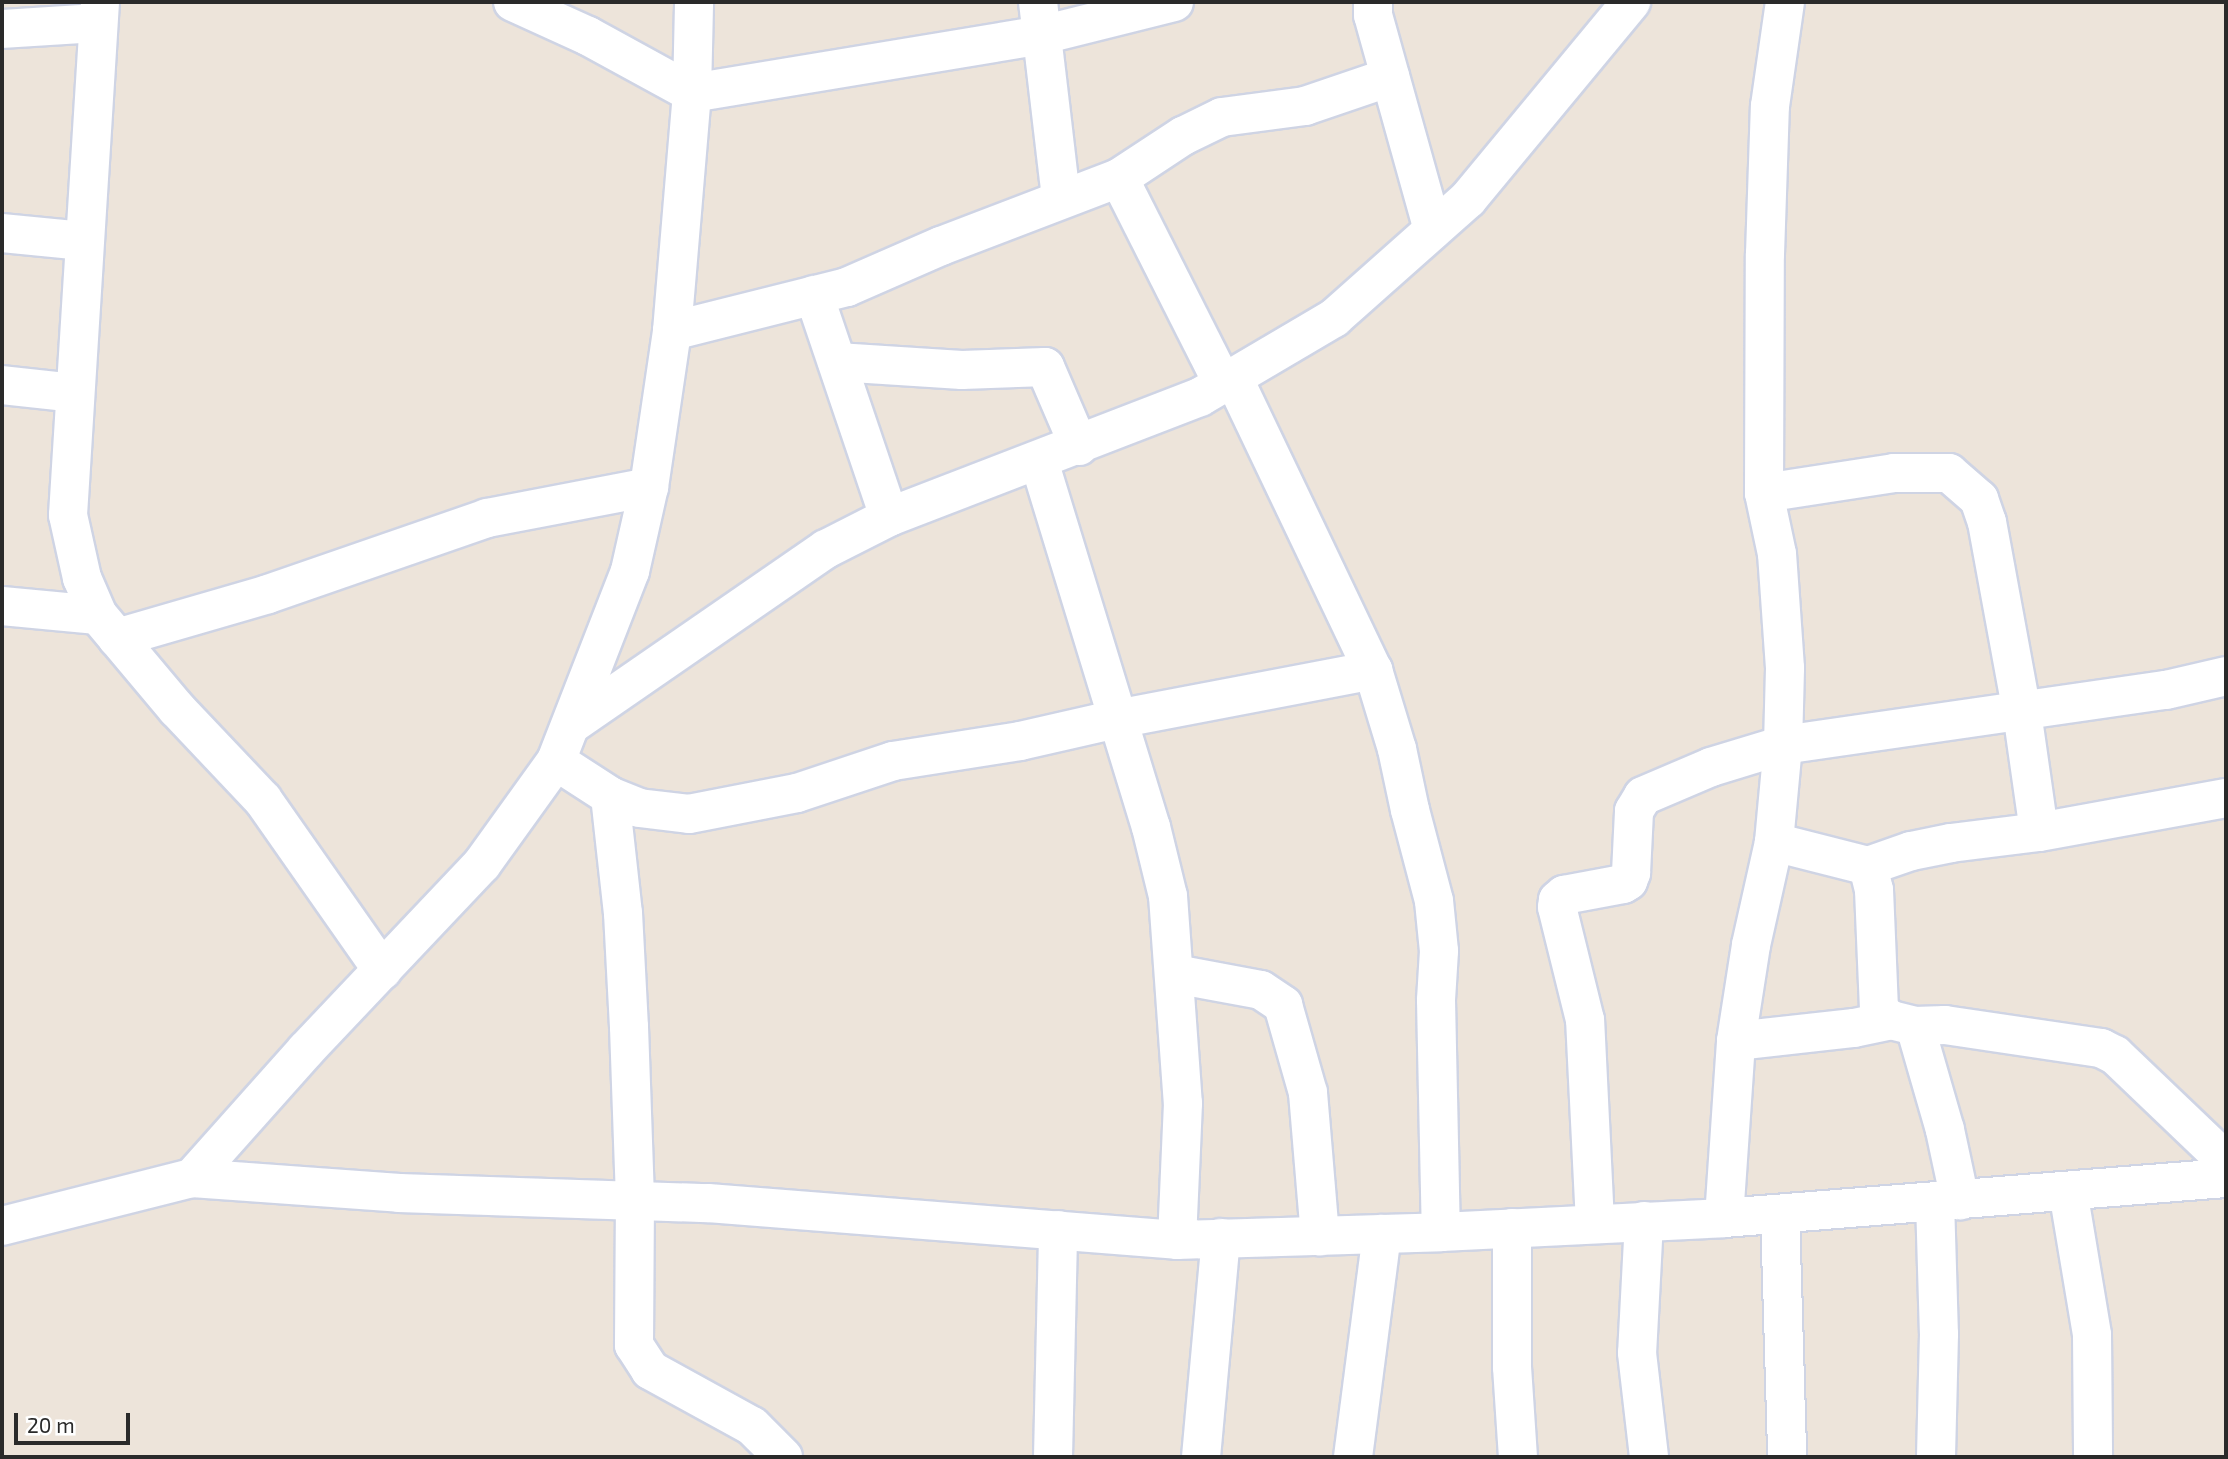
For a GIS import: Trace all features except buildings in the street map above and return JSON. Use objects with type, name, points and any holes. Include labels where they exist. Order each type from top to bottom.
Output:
[{"type":"street","points":[[513,2],[588,36],[692,93],[1040,18],[1174,2]]},
{"type":"street","points":[[192,1178],[482,864],[556,761],[572,724],[629,571],[649,487],[672,331],[692,93],[694,2]]},
{"type":"street","points":[[1373,2],[1373,15],[1433,230]]},
{"type":"street","points":[[572,724],[826,549],[889,517],[1079,446],[1200,397],[1334,318],[1468,199],[1631,2]]},
{"type":"street","points":[[1724,1218],[1736,1041],[1751,945],[1774,842],[1783,745],[1783,643],[1776,554],[1764,493],[1768,160],[1778,5]]},
{"type":"street","points":[[2,29],[99,13],[68,515],[82,578],[107,626],[263,800],[382,970]]},
{"type":"street","points":[[1040,18],[1061,198]]},
{"type":"street","points":[[672,331],[847,287],[1061,198],[1119,178],[1183,136],[1222,117],[1305,106],[1391,77]]},
{"type":"street","points":[[1119,178],[1228,381],[1373,670],[1397,748],[1434,901],[1439,951],[1436,1000],[1441,1232]]},
{"type":"street","points":[[2,233],[83,241]]},
{"type":"street","points":[[814,295],[889,517]]},
{"type":"street","points":[[836,362],[962,370],[1045,367],[1079,446]]},
{"type":"street","points":[[2,385],[75,393]]},
{"type":"street","points":[[1039,461],[1151,827],[1168,895],[1183,1103],[1177,1240]]},
{"type":"street","points":[[1764,493],[1894,473],[1950,473],[1979,499],[1987,522],[2022,712],[2039,832]]},
{"type":"street","points":[[2,606],[107,626],[268,594],[487,518],[649,487]]},
{"type":"street","points":[[556,761],[610,796],[639,808],[689,814],[797,793],[893,761],[1020,741],[1117,719],[1373,670]]},
{"type":"street","points":[[1595,1223],[1585,1020],[1564,944],[1558,900],[1564,895],[1628,881],[1631,873],[1634,811],[1643,796],[1711,767],[1783,745],[2166,690],[2226,676]]},
{"type":"street","points":[[610,796],[623,913],[635,1199],[634,1345],[650,1370],[752,1426],[783,1457]]},
{"type":"street","points":[[1774,842],[1868,866],[1911,851],[1951,843],[2039,832],[2226,798]]},
{"type":"street","points":[[1868,866],[1874,890],[1876,998],[1879,1011],[1903,1023],[1945,1130],[1948,1200],[1939,1334],[1936,1457]]},
{"type":"street","points":[[1175,974],[1261,990],[1283,1004],[1308,1093],[1320,1236]]},
{"type":"street","points":[[1736,1041],[1903,1023],[1945,1025],[2101,1048],[2115,1055],[2226,1161]]},
{"type":"street","points":[[2,1226],[192,1178],[398,1193],[635,1199],[1177,1240],[1441,1232],[1724,1218],[2226,1178]]},
{"type":"street","points":[[2068,1191],[2092,1335],[2093,1457]]},
{"type":"street","points":[[1780,1213],[1787,1457]]},
{"type":"street","points":[[1644,1221],[1637,1353],[1649,1457]]},
{"type":"street","points":[[1512,1228],[1513,1367],[1518,1457]]},
{"type":"street","points":[[1052,1457],[1056,1400],[1058,1230]]},
{"type":"street","points":[[1353,1457],[1382,1234]]},
{"type":"street","points":[[1201,1457],[1221,1238]]}]
